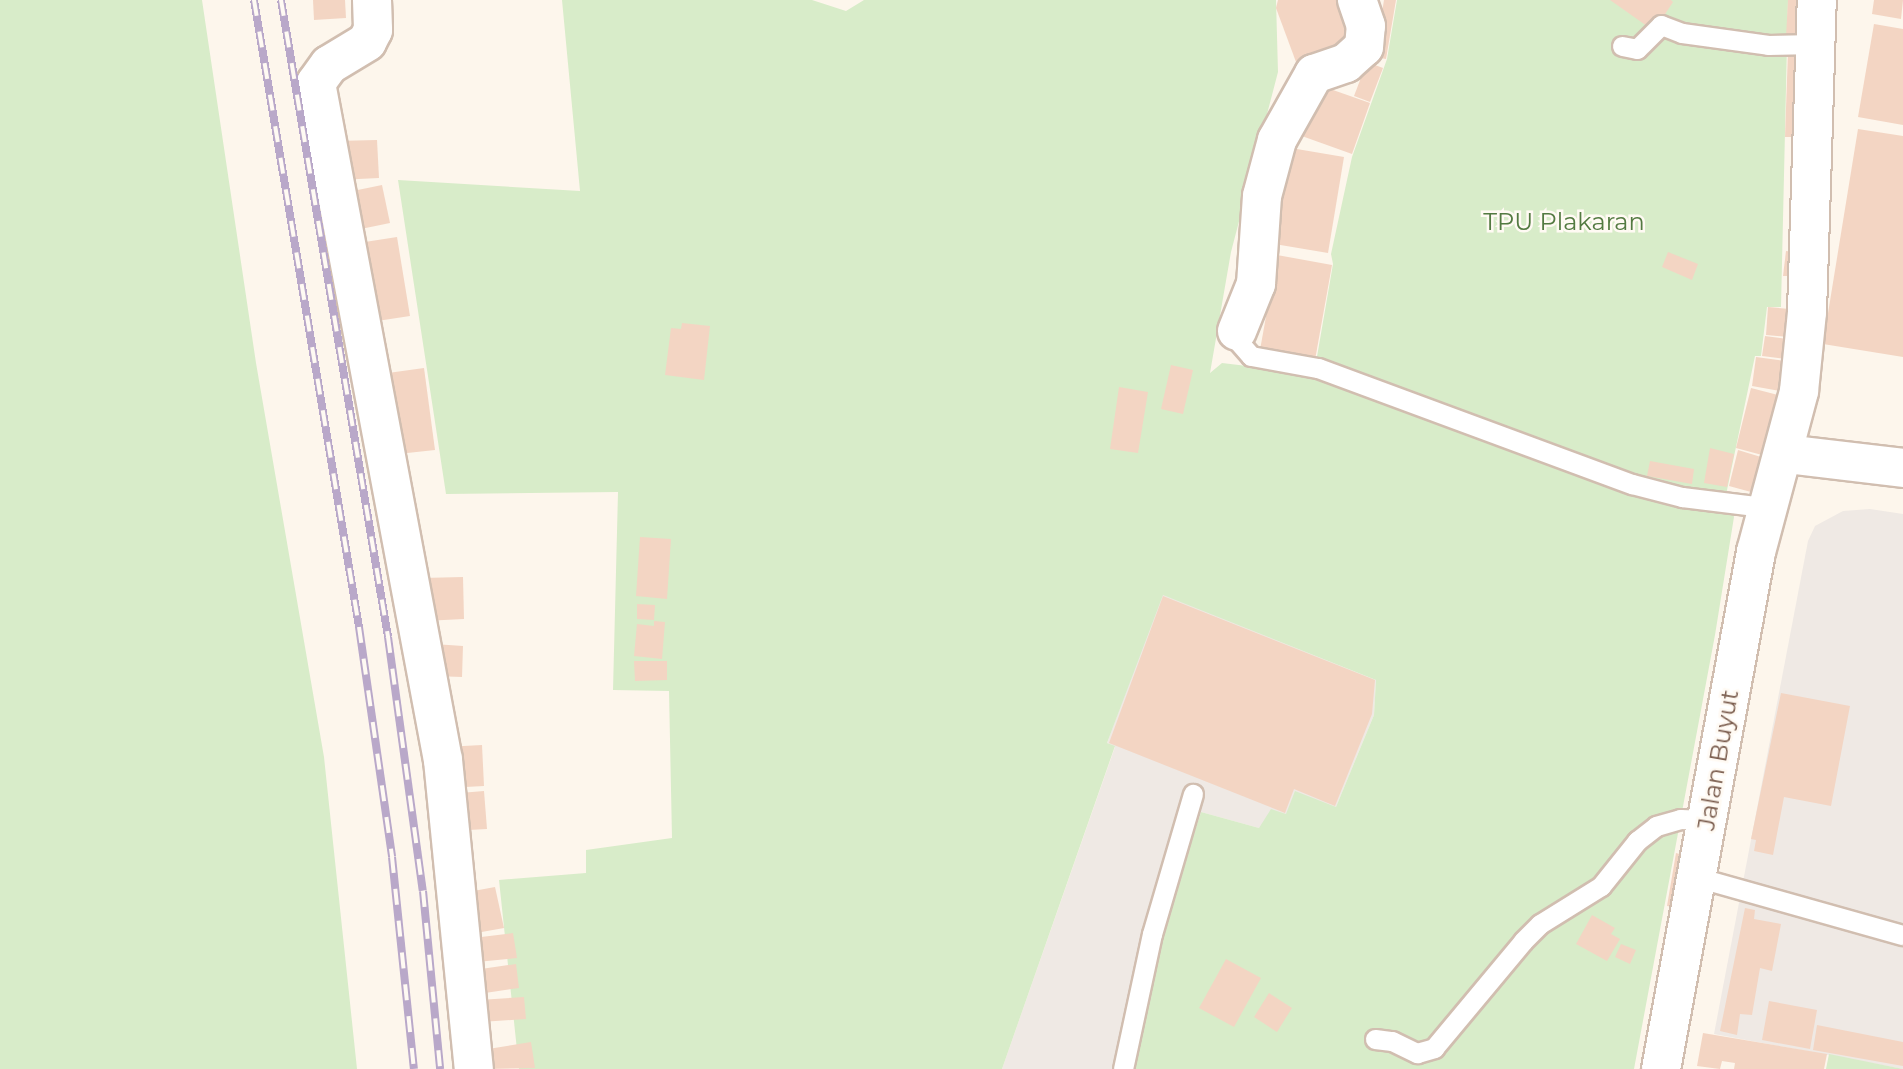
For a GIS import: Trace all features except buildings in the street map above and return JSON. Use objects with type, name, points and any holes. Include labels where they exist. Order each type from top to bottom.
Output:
[{"type":"street","points":[[372,0],[373,30],[367,42],[357,52],[329,65],[316,83],[443,760],[474,1069]]},
{"type":"street","points":[[1237,331],[1256,284],[1262,197],[1277,139],[1314,74],[1346,62],[1364,47],[1366,26],[1357,0]]},
{"type":"street","name":"Jalan Buyut","points":[[1661,1069],[1756,552],[1786,454],[1799,391],[1807,312],[1817,0]]},
{"type":"street","points":[[1786,454],[1903,468]]},
{"type":"lane","points":[[1622,46],[1637,49],[1661,25],[1682,33],[1768,45],[1814,44]]},
{"type":"lane","points":[[1237,331],[1237,340],[1251,356],[1318,368],[1632,484],[1682,497],[1771,508]]},
{"type":"lane","points":[[1124,1069],[1152,934],[1193,794]]},
{"type":"lane","points":[[1375,1039],[1392,1041],[1418,1053],[1434,1048],[1523,941],[1540,924],[1601,886],[1637,841],[1656,826],[1680,819],[1707,820]]},
{"type":"lane","points":[[1696,877],[1903,935]]},
{"type":"shaded area","points":[[1870,509],[1903,514],[1903,1069],[1714,1034],[1808,541],[1815,526],[1843,511]]},
{"type":"shaded area","points":[[1162,594],[1376,680],[1374,715],[1336,807],[1286,814],[1259,828],[1201,812],[1163,930],[1133,1069],[1002,1069],[1115,747],[1107,743]]},
{"type":"green space","points":[[0,0],[202,0],[256,363],[324,757],[357,1069],[0,1069]]},
{"type":"green space","name":"TPU Plakaran","points":[[562,0],[812,0],[846,11],[864,0],[1276,0],[1278,72],[1231,252],[1210,373],[1222,363],[1314,374],[1333,264],[1331,254],[1352,157],[1387,59],[1397,0],[1788,0],[1781,307],[1767,307],[1761,356],[1755,356],[1727,490],[1734,517],[1715,635],[1634,1069],[1133,1069],[1163,930],[1201,812],[1259,828],[1271,809],[1286,814],[1295,791],[1336,807],[1374,715],[1376,680],[1163,595],[1107,743],[1115,746],[1002,1069],[519,1069],[499,880],[586,873],[586,850],[672,838],[669,691],[613,690],[618,492],[446,494],[398,180],[580,191]]},
{"type":"green space","points":[[1829,1054],[1903,1069],[1826,1069]]},
{"type":"railway","points":[[254,0],[359,627],[392,857],[414,1069]]},
{"type":"railway","points":[[281,0],[388,637],[423,891],[440,1069]]}]
